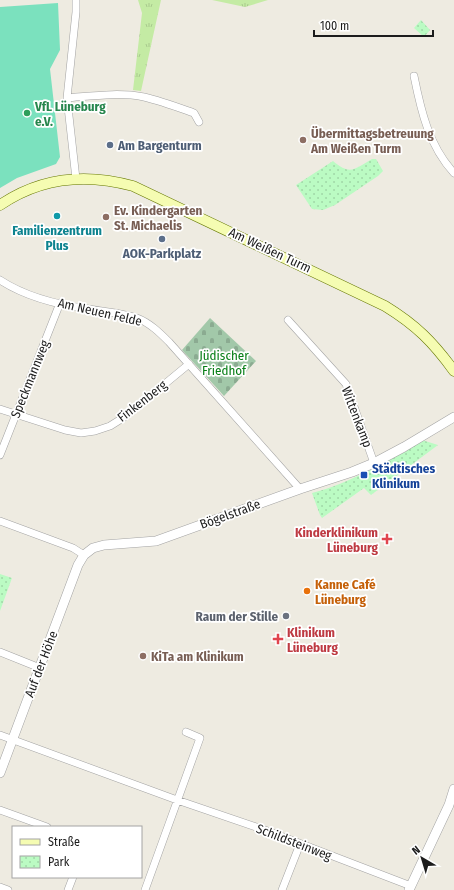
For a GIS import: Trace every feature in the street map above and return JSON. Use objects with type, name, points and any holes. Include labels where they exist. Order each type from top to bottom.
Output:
[{"type":"main road","name":"Am Weißen Turm","points":[[0,205],[19,194],[44,184],[76,179],[100,179],[116,181],[133,186],[378,302],[405,318],[416,327],[427,337],[454,371]]},
{"type":"main road","name":"Am Weißen Turm","points":[[445,359],[454,381]]},
{"type":"street","points":[[76,0],[67,98],[76,179]]},
{"type":"street","points":[[414,76],[422,116],[432,142],[454,174]]},
{"type":"street","points":[[67,98],[123,95],[143,97],[194,113],[199,122]]},
{"type":"street","name":"Am Neuen Felde","points":[[0,280],[22,291],[60,303],[137,318],[148,324],[159,332],[189,364],[300,489]]},
{"type":"street","name":"Speckmannweg","points":[[0,455],[60,303]]},
{"type":"street","name":"Wittenkamp","points":[[288,320],[346,384],[374,463]]},
{"type":"street","name":"Finkenberg","points":[[0,409],[66,430],[81,433],[95,431],[110,426],[126,416],[189,364]]},
{"type":"street","name":"Bögelstraße","points":[[84,555],[93,548],[104,545],[156,541],[300,489],[352,472],[374,463],[454,418]]},
{"type":"street","points":[[0,521],[73,548],[84,555]]},
{"type":"street","name":"Auf der Höhe","points":[[0,773],[78,565],[84,555]]},
{"type":"street","points":[[0,652],[40,668]]},
{"type":"street","points":[[145,890],[200,738],[186,732]]},
{"type":"street","name":"Schildsteinweg","points":[[0,735],[177,800],[265,830],[410,888]]},
{"type":"street","points":[[410,888],[451,806],[454,789]]},
{"type":"street","points":[[0,810],[44,826]]},
{"type":"street","points":[[282,890],[300,844]]},
{"type":"street","points":[[68,890],[73,878]]},
{"type":"street","points":[[0,887],[8,890]]},
{"type":"green space","points":[[138,0],[161,0],[141,91],[133,90],[142,13]]},
{"type":"green space","points":[[212,0],[268,0],[245,7]]},
{"type":"green space","name":"VfL Lüneburg e.V.","points":[[58,3],[60,50],[50,69],[60,157],[56,164],[17,178],[0,188],[0,7]]},
{"type":"green space","points":[[421,20],[430,30],[424,37],[414,28]]},
{"type":"green space","points":[[372,159],[376,159],[383,171],[335,205],[323,210],[312,209],[296,185],[333,161],[339,166],[349,170],[356,168]]},
{"type":"green space","name":"Jüdischer Friedhof","points":[[210,318],[256,361],[224,396],[182,350]]},
{"type":"green space","points":[[422,440],[438,445],[371,495],[364,488],[322,518],[312,493],[327,489],[355,477],[383,463]]},
{"type":"green space","points":[[0,574],[12,578],[0,611]]},
{"type":"place","name":"VfL Lüneburg e.V.","points":[[27,113]]},
{"type":"place","name":"Übermittagsbetreuung Am Weißen Turm","points":[[303,140]]},
{"type":"place","name":"Am Bargenturm","points":[[110,145]]},
{"type":"place","name":"Familienzentrum Plus","points":[[57,216]]},
{"type":"place","name":"Ev. Kindergarten St. Michaelis","points":[[106,217]]},
{"type":"place","name":"AOK-Parkplatz","points":[[162,239]]},
{"type":"place","name":"Städtisches Klinikum","points":[[364,475]]},
{"type":"place","name":"Kinderklinikum Lüneburg","points":[[387,539]]},
{"type":"place","name":"Kanne Café Lüneburg","points":[[307,591]]},
{"type":"place","name":"Raum der Stille","points":[[286,616]]},
{"type":"place","name":"Klinikum Lüneburg","points":[[278,639]]},
{"type":"place","name":"KiTa am Klinikum","points":[[143,656]]}]
